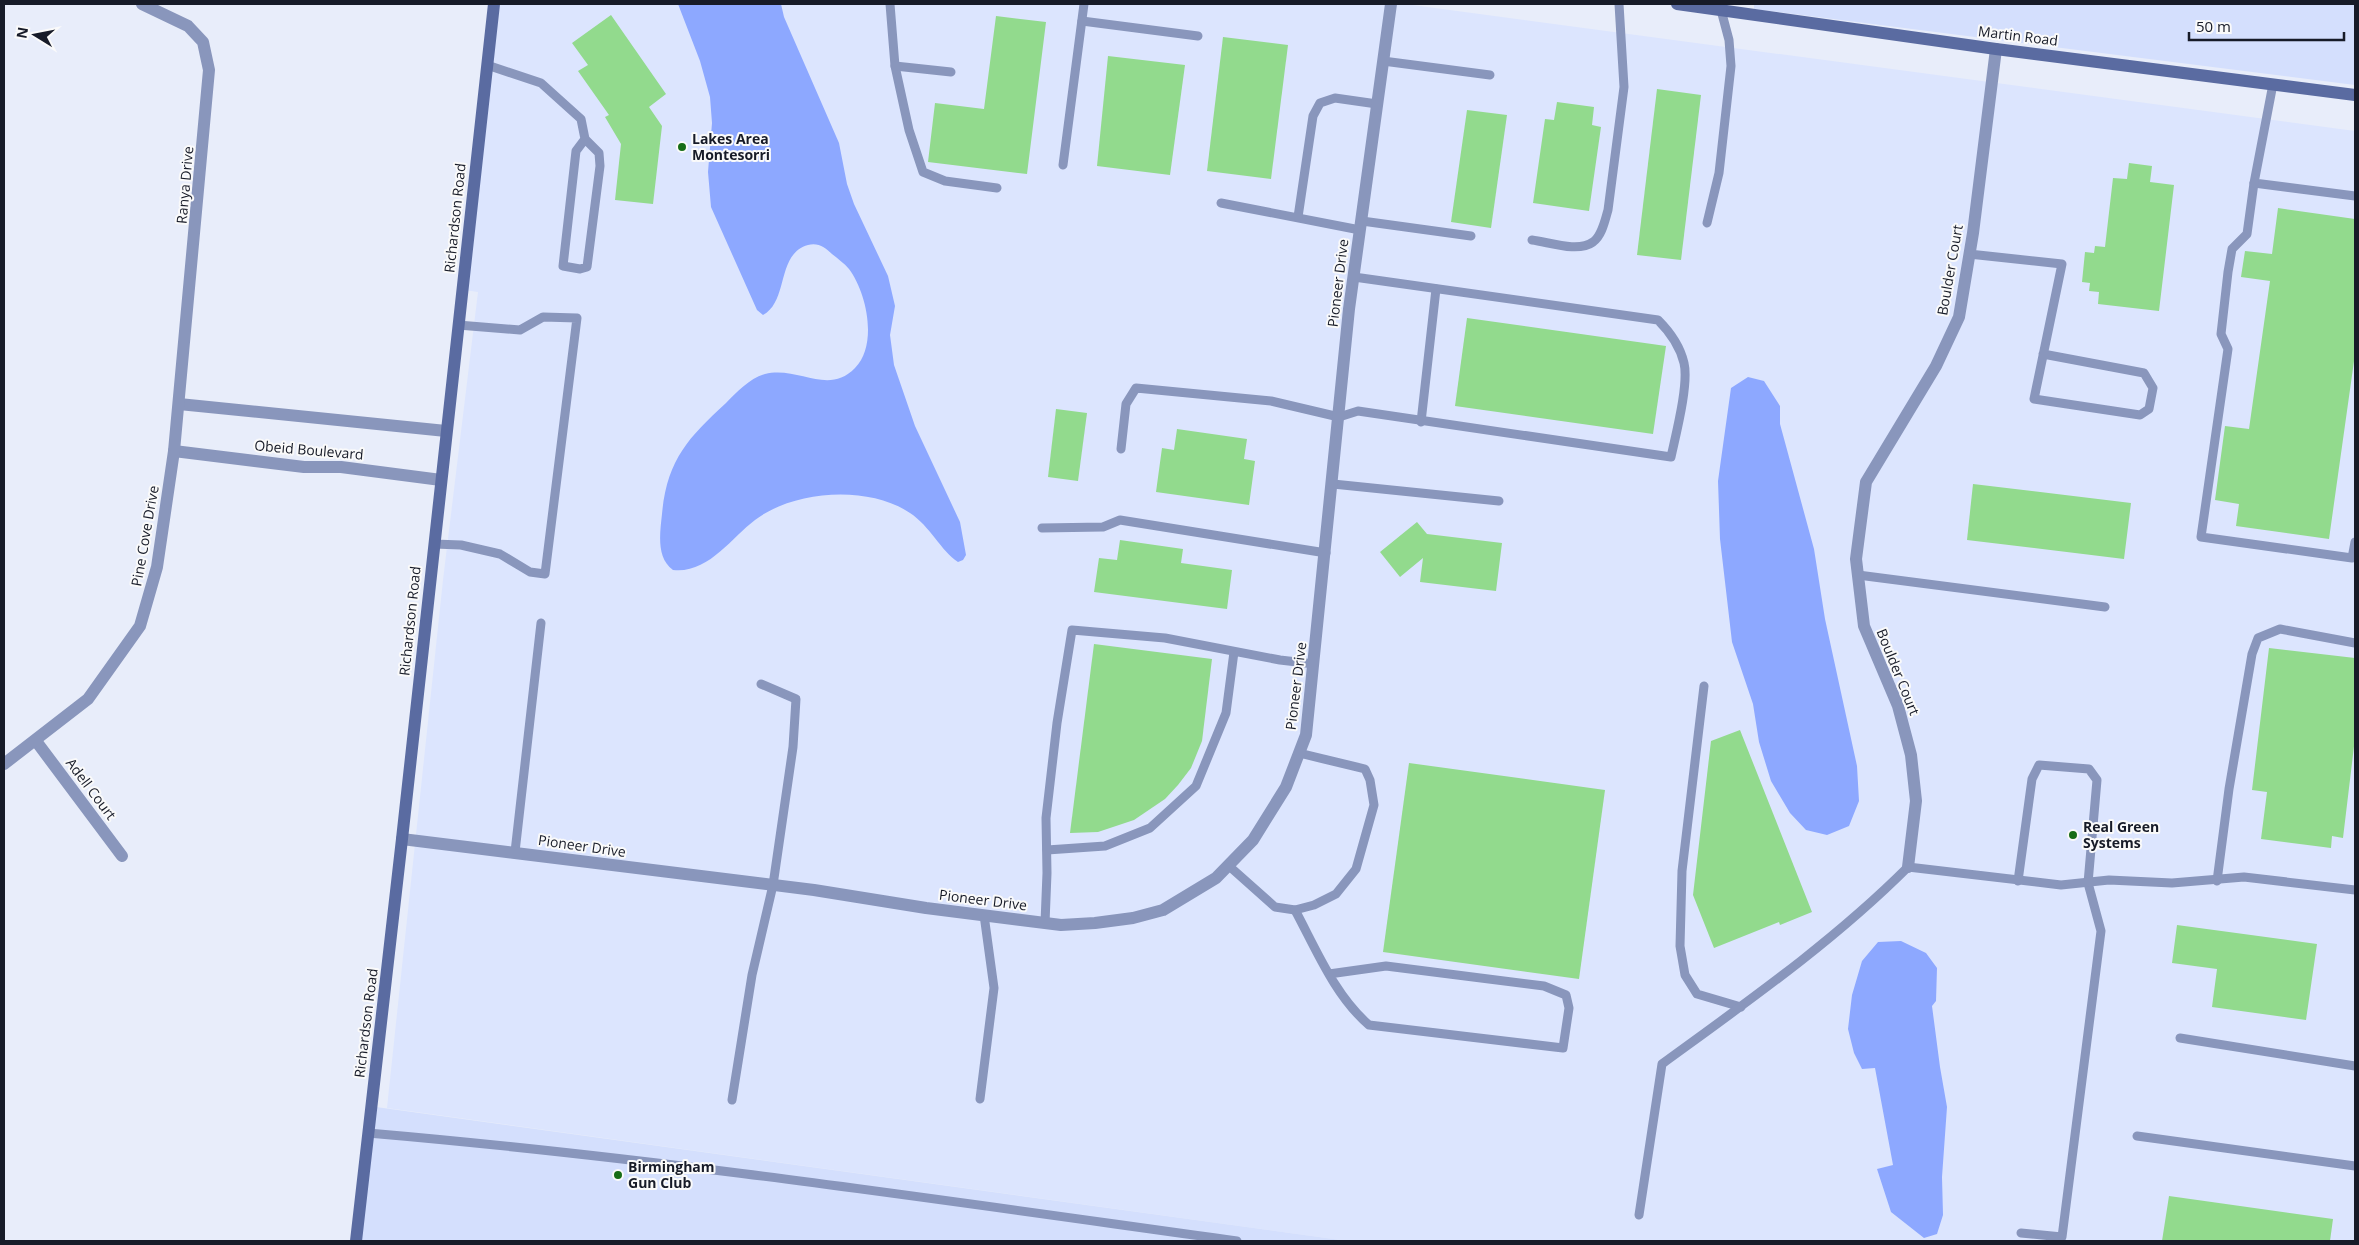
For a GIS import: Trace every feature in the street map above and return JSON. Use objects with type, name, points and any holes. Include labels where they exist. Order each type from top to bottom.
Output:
[{"type":"street","name":"Ranya Drive","points":[[142,4],[188,26],[203,42],[209,70],[179,404]]},
{"type":"street","name":"Richardson Road","points":[[356,1241],[494,4]]},
{"type":"street","name":"Pioneer Drive","points":[[402,839],[773,885],[1061,925],[1133,918],[1163,910],[1188,897],[1216,878],[1253,840],[1286,787],[1306,735],[1354,278],[1391,4]]},
{"type":"street","name":"Martin Road","points":[[1677,4],[1996,49],[2355,95]]},
{"type":"street","name":"Boulder Court","points":[[1908,867],[1916,801],[1911,755],[1898,706],[1864,626],[1856,559],[1866,482],[1936,366],[1959,317],[1970,254],[1996,49]]},
{"type":"street","points":[[179,404],[446,431]]},
{"type":"street","name":"Pine Cove Drive","points":[[4,764],[88,699],[140,626],[157,567],[179,404]]},
{"type":"street","name":"Obeid Boulevard","points":[[174,451],[304,467],[341,467],[441,480]]},
{"type":"street","name":"Adell Court","points":[[36,741],[122,856]]},
{"type":"lane","points":[[890,4],[895,66],[908,130],[923,172],[945,181],[997,188]]},
{"type":"lane","points":[[1063,165],[1084,4]]},
{"type":"lane","points":[[1532,240],[1580,247],[1594,242],[1603,227],[1608,210],[1624,87],[1619,4]]},
{"type":"lane","points":[[1707,223],[1719,173],[1730,66],[1730,40],[1721,10]]},
{"type":"lane","points":[[1082,20],[1198,36]]},
{"type":"lane","points":[[1383,61],[1490,75]]},
{"type":"lane","points":[[487,65],[541,83],[581,119],[585,139],[599,153],[600,166],[587,266],[580,269],[563,266],[576,151],[585,139]]},
{"type":"lane","points":[[895,66],[951,72]]},
{"type":"lane","points":[[2273,84],[2254,183],[2247,234],[2232,249],[2228,272],[2221,334],[2228,349],[2201,537],[2352,558],[2355,542]]},
{"type":"lane","points":[[1298,217],[1313,116],[1320,103],[1335,98],[1377,104]]},
{"type":"lane","points":[[2254,183],[2355,196]]},
{"type":"lane","points":[[1221,203],[1298,217],[1471,236]]},
{"type":"lane","points":[[1970,254],[2062,264],[2043,354],[2034,398],[2140,415],[2149,410],[2153,388],[2144,373],[2043,354]]},
{"type":"lane","points":[[1121,449],[1126,404],[1136,388],[1271,401],[1339,417],[1358,411],[1421,422],[1671,457],[1682,401],[1685,364],[1673,336],[1658,320],[1354,278]]},
{"type":"lane","points":[[1421,422],[1436,289]]},
{"type":"lane","points":[[434,544],[461,545],[500,554],[530,572],[545,574],[576,318],[543,316],[520,330],[458,325]]},
{"type":"lane","points":[[1332,484],[1499,501]]},
{"type":"lane","points":[[1042,528],[1103,527],[1120,520],[1326,553]]},
{"type":"lane","points":[[1858,575],[2104,607]]},
{"type":"lane","points":[[514,852],[541,622]]},
{"type":"lane","points":[[2217,881],[2234,760],[2252,654],[2258,638],[2280,629],[2355,642]]},
{"type":"lane","points":[[1045,923],[1046,818],[1072,630],[1165,638],[1234,652],[1314,664]]},
{"type":"lane","points":[[1047,850],[1105,846],[1150,828],[1196,786],[1226,713],[1234,652]]},
{"type":"lane","points":[[732,1100],[748,993],[773,885],[793,747],[796,699],[761,684]]},
{"type":"lane","points":[[1704,686],[1682,871],[1680,946],[1685,975],[1697,994],[1741,1006]]},
{"type":"lane","points":[[1228,866],[1275,907],[1295,910],[1314,905],[1336,894],[1356,869],[1374,806],[1370,780],[1365,769],[1300,753]]},
{"type":"lane","points":[[2018,881],[2032,779],[2039,765],[2089,770],[2097,780],[2088,883],[2101,931],[2062,1237],[2021,1232]]},
{"type":"lane","points":[[1640,1215],[1662,1064],[1741,1006],[1872,903],[1908,867],[2061,885],[2109,880],[2172,883],[2217,881],[2244,877],[2355,890]]},
{"type":"lane","points":[[1295,910],[1329,974],[1356,1014],[1369,1025],[1563,1048],[1568,1008],[1566,995],[1544,986],[1386,966],[1329,974]]},
{"type":"lane","points":[[980,1099],[994,988],[984,915]]},
{"type":"lane","points":[[2180,1038],[2355,1066]]},
{"type":"lane","points":[[368,1133],[527,1147],[792,1180],[1237,1241]]},
{"type":"lane","points":[[2137,1136],[2355,1166]]},
{"type":"shaded area","points":[[497,4],[1405,4],[2355,131],[2355,1241],[1348,1241],[387,1108],[443,580],[478,292],[464,290]]},
{"type":"shaded area","points":[[1754,4],[2355,4],[2355,85],[1754,9]]},
{"type":"shaded area","name":"Birmingham Gun Club","points":[[376,1107],[1348,1241],[361,1241]]},
{"type":"water","points":[[678,4],[781,4],[784,17],[839,143],[847,184],[854,204],[888,276],[895,306],[890,335],[894,365],[915,426],[960,522],[966,555],[963,560],[958,562],[946,552],[924,525],[910,513],[893,504],[874,498],[853,495],[810,497],[790,502],[771,510],[746,527],[708,561],[686,570],[673,570],[664,559],[660,545],[660,529],[665,495],[674,464],[690,439],[739,390],[759,376],[778,373],[834,380],[845,376],[855,368],[862,358],[868,333],[865,305],[855,279],[845,265],[818,245],[808,245],[798,250],[791,258],[771,308],[763,315],[757,310],[711,207],[708,172],[712,123],[710,97],[700,61]]},
{"type":"water","points":[[1748,377],[1764,381],[1780,406],[1780,424],[1814,549],[1825,619],[1857,766],[1859,801],[1849,826],[1827,835],[1806,830],[1790,813],[1771,781],[1759,742],[1753,704],[1732,642],[1720,539],[1718,481],[1731,388]]},
{"type":"water","points":[[1901,941],[1926,953],[1937,968],[1936,1001],[1932,1006],[1947,1107],[1942,1177],[1943,1215],[1937,1234],[1924,1238],[1891,1212],[1877,1169],[1893,1165],[1875,1068],[1862,1069],[1854,1053],[1848,1029],[1852,995],[1862,961],[1878,942]]},
{"type":"building","points":[[611,15],[666,94],[649,107],[662,126],[653,204],[615,200],[621,144],[605,117],[609,115],[578,71],[588,65],[572,43]]},
{"type":"building","points":[[996,16],[1046,22],[1027,174],[928,162],[935,103],[984,109]]},
{"type":"building","points":[[1223,37],[1288,45],[1271,179],[1207,171]]},
{"type":"building","points":[[1108,56],[1185,65],[1170,175],[1097,166]]},
{"type":"building","points":[[1657,89],[1701,95],[1681,260],[1637,255]]},
{"type":"building","points":[[1557,102],[1594,107],[1592,125],[1601,127],[1589,211],[1533,203],[1545,119],[1554,120]]},
{"type":"building","points":[[1467,110],[1507,115],[1491,228],[1451,222]]},
{"type":"building","points":[[2129,163],[2152,166],[2150,182],[2174,185],[2159,311],[2098,304],[2099,292],[2089,291],[2090,283],[2082,282],[2085,252],[2094,253],[2095,246],[2105,247],[2113,178],[2127,179]]},
{"type":"building","points":[[2278,208],[2355,219],[2355,354],[2329,539],[2236,526],[2239,504],[2215,500],[2225,426],[2249,429],[2270,281],[2241,277],[2245,251],[2272,254]]},
{"type":"building","points":[[1467,318],[1666,346],[1653,434],[1455,406]]},
{"type":"building","points":[[1056,409],[1087,413],[1078,481],[1048,477]]},
{"type":"building","points":[[1177,429],[1247,439],[1244,459],[1255,461],[1249,505],[1156,492],[1162,448],[1174,450]]},
{"type":"building","points":[[1973,484],[2131,503],[2124,559],[1967,540]]},
{"type":"building","points":[[1417,522],[1427,534],[1502,543],[1496,591],[1420,582],[1423,558],[1400,577],[1380,552]]},
{"type":"building","points":[[1120,540],[1183,549],[1181,563],[1232,570],[1227,609],[1094,592],[1099,558],[1117,560]]},
{"type":"building","points":[[1094,644],[1212,659],[1202,741],[1191,768],[1165,799],[1134,820],[1098,832],[1070,833]]},
{"type":"building","points":[[2269,648],[2355,658],[2355,738],[2343,838],[2332,836],[2331,848],[2261,839],[2267,792],[2252,790]]},
{"type":"building","points":[[1740,730],[1812,912],[1780,925],[1779,922],[1714,948],[1693,895],[1711,741]]},
{"type":"building","points":[[1409,763],[1605,790],[1579,979],[1383,952]]},
{"type":"building","points":[[2177,925],[2317,944],[2306,1020],[2212,1007],[2217,969],[2172,963]]},
{"type":"building","points":[[2169,1196],[2333,1219],[2330,1241],[2162,1241]]},
{"type":"place","name":"Lakes Area Montesorri","points":[[682,147]]},
{"type":"place","name":"Real Green Systems","points":[[2073,835]]},
{"type":"place","name":"Birmingham Gun Club","points":[[618,1175]]}]
